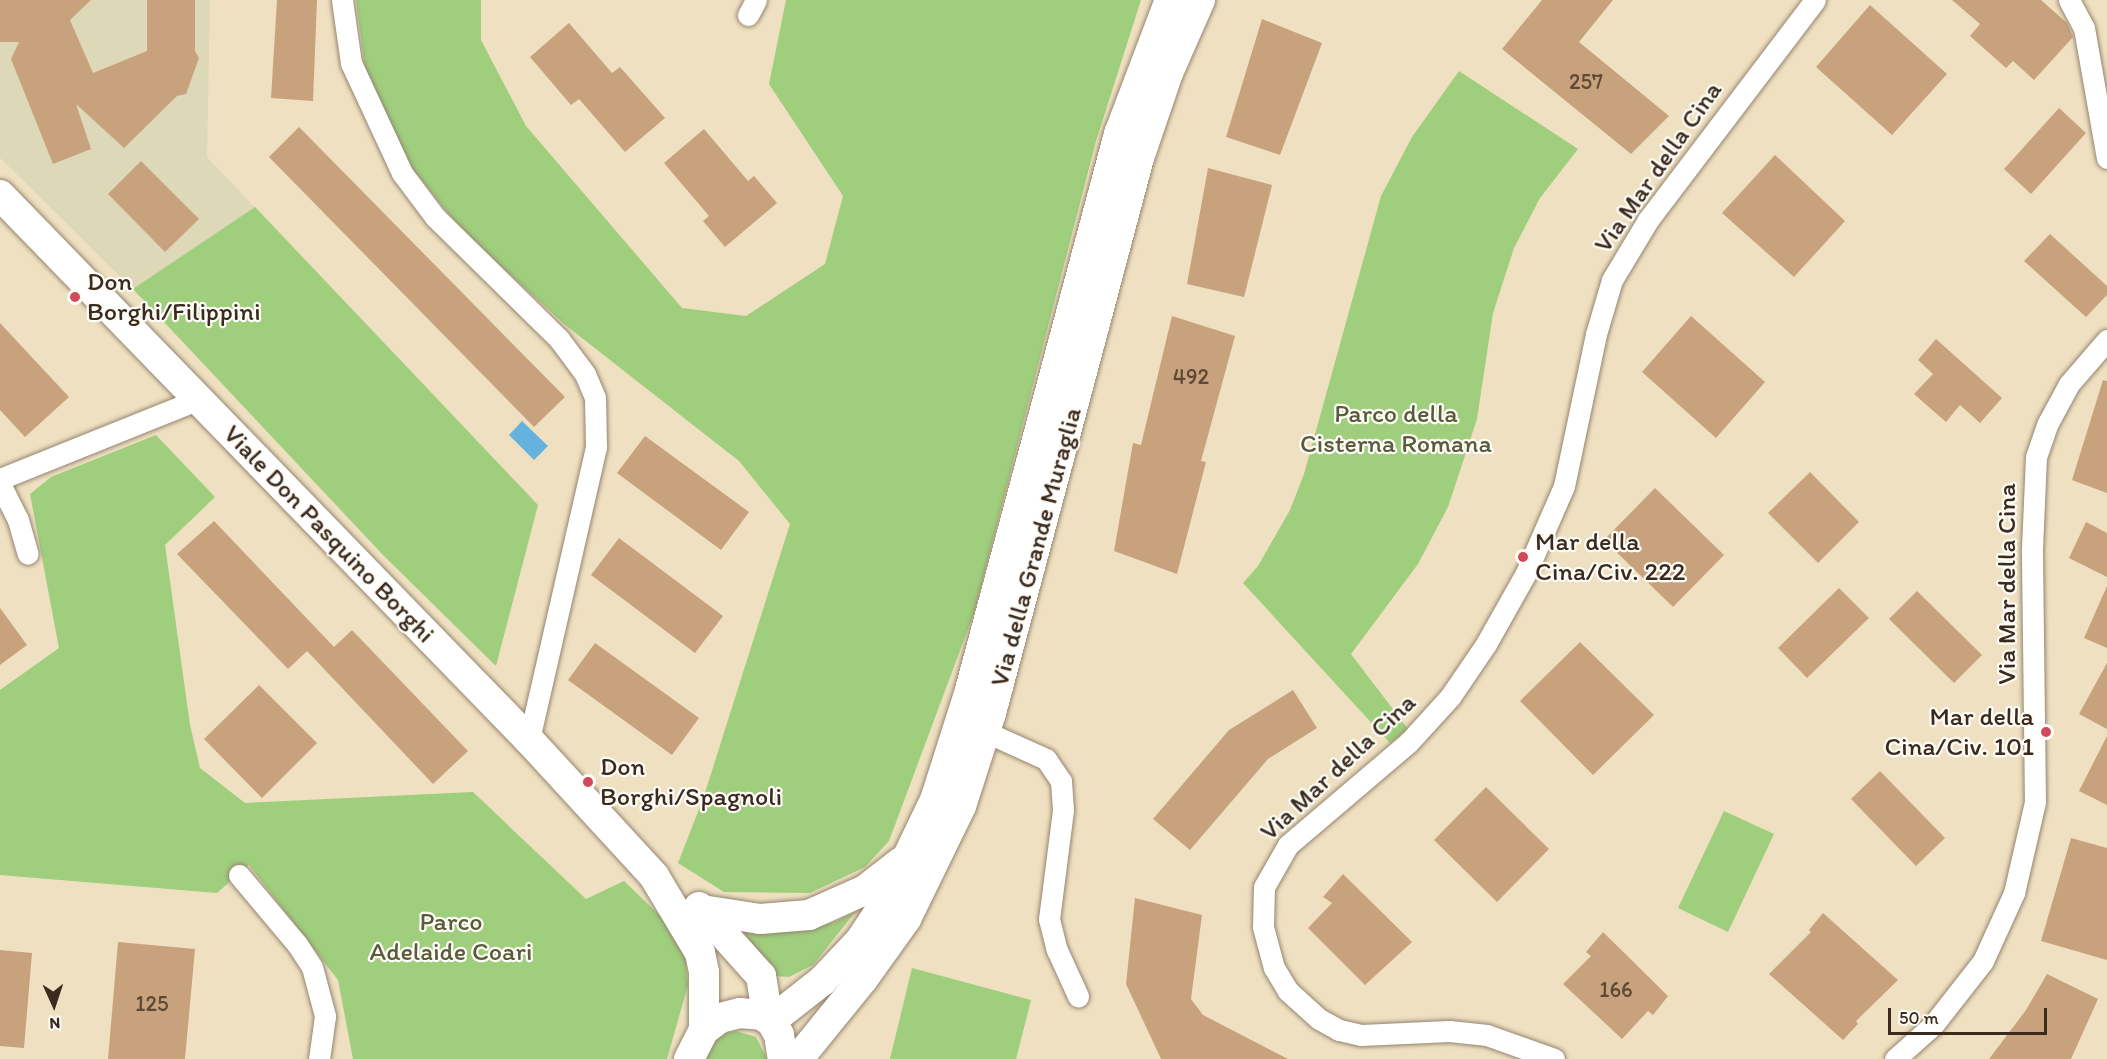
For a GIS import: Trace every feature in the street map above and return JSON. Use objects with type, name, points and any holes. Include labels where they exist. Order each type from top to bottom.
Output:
[{"type":"street","points":[[342,0],[351,63],[402,174],[444,226],[559,339],[585,374],[595,398],[596,447],[529,740]]},
{"type":"street","name":"Via della Grande Muraglia","points":[[769,1020],[848,956],[887,900],[939,790],[970,690],[1119,134],[1170,0]]},
{"type":"street","name":"Via della Grande Muraglia","points":[[798,1059],[864,979],[914,906],[962,806],[986,732],[1139,158],[1168,73],[1200,0]]},
{"type":"street","name":"Via Mar della Cina","points":[[1554,1059],[1524,1046],[1476,1033],[1361,1035],[1339,1030],[1319,1019],[1288,991],[1274,968],[1263,927],[1264,887],[1288,846],[1409,742],[1450,698],[1486,644],[1526,573],[1564,486],[1596,334],[1612,280],[1648,220],[1815,0]]},
{"type":"street","points":[[2069,0],[2084,28],[2107,158]]},
{"type":"street","name":"Viale Don Pasquino Borghi","points":[[0,195],[529,740],[654,876],[700,953],[704,972],[704,1030]]},
{"type":"street","name":"Via Mar della Cina","points":[[1895,1059],[1933,1025],[1983,961],[2014,893],[2035,802],[2032,548],[2036,457],[2048,423],[2069,384],[2107,340]]},
{"type":"street","points":[[0,479],[200,399]]},
{"type":"street","points":[[0,484],[18,520],[28,554]]},
{"type":"street","points":[[986,732],[1046,759],[1061,781],[1063,817],[1051,880],[1049,920],[1057,951],[1078,996]]},
{"type":"street","points":[[702,910],[760,919],[809,915],[865,890],[912,851]]},
{"type":"street","points":[[239,875],[293,938],[312,967],[325,1016],[319,1059]]},
{"type":"street","name":"Viale Don Pasquino Borghi","points":[[654,876],[702,910],[761,976],[769,1020],[780,1035],[783,1059]]},
{"type":"street","points":[[689,1059],[704,1030],[720,1018],[740,1013],[769,1020]]},
{"type":"shaded area","points":[[0,0],[210,0],[207,157],[429,390],[384,556],[133,289],[0,158]]},
{"type":"green space","points":[[356,0],[481,0],[481,40],[526,126],[682,308],[746,316],[825,264],[843,196],[769,84],[786,0],[1141,0],[1096,141],[974,613],[889,841],[865,867],[810,893],[724,892],[678,863],[703,799],[790,524],[739,461],[564,324],[460,228],[408,163],[366,77]]},
{"type":"green space","name":"Parco della Cisterna Romana","points":[[1459,71],[1578,149],[1540,198],[1514,248],[1493,313],[1477,419],[1448,507],[1418,564],[1351,654],[1408,729],[1390,743],[1243,583],[1258,566],[1290,510],[1304,474],[1381,196],[1412,137]]},
{"type":"green space","points":[[255,207],[538,505],[496,666],[384,556],[133,289]]},
{"type":"green space","name":"Parco Adelaide Coari","points":[[156,435],[215,497],[165,545],[190,725],[200,768],[245,803],[473,792],[586,899],[624,881],[676,931],[685,952],[688,985],[667,1059],[353,1059],[338,980],[249,865],[217,893],[0,875],[0,690],[59,648],[30,494],[51,477]]},
{"type":"green space","points":[[1724,811],[1774,834],[1728,932],[1678,908]]},
{"type":"green space","points":[[856,911],[813,965],[789,977],[774,976],[738,923],[805,929],[833,923]]},
{"type":"green space","points":[[912,968],[1031,1000],[1016,1059],[890,1059]]},
{"type":"green space","points":[[736,1031],[756,1037],[767,1059],[704,1059],[710,1044],[723,1034]]},
{"type":"water","points":[[522,421],[548,446],[534,460],[509,435]]},
{"type":"building","points":[[0,0],[91,0],[70,20],[93,73],[147,51],[147,0],[195,0],[195,51],[199,58],[186,94],[177,96],[124,148],[76,104],[91,149],[53,164],[11,59],[19,42],[0,42]]},
{"type":"building","points":[[277,0],[317,0],[313,101],[271,98]]},
{"type":"building","points":[[1542,0],[1613,0],[1579,42],[1669,116],[1631,154],[1502,49]]},
{"type":"building","points":[[1952,0],[2041,0],[2067,23],[2073,37],[2034,80],[2013,61],[2006,68],[1970,36],[1980,24]]},
{"type":"building","points":[[1870,5],[1947,74],[1892,135],[1816,67]]},
{"type":"building","points":[[1262,19],[1322,43],[1280,155],[1226,137]]},
{"type":"building","points":[[569,23],[612,73],[620,67],[665,118],[625,152],[579,99],[571,105],[530,57]]},
{"type":"building","points":[[2059,108],[2086,133],[2031,194],[2004,169]]},
{"type":"building","points":[[299,127],[565,397],[534,427],[269,157]]},
{"type":"building","points":[[704,129],[748,181],[754,176],[777,203],[725,247],[703,221],[709,216],[664,163]]},
{"type":"building","points":[[1775,155],[1845,221],[1794,277],[1722,213]]},
{"type":"building","points":[[141,161],[199,219],[165,252],[108,194]]},
{"type":"building","points":[[1208,168],[1272,185],[1244,297],[1187,284]]},
{"type":"building","points":[[2050,234],[2107,286],[2107,295],[2086,317],[2024,261]]},
{"type":"building","points":[[1172,316],[1235,336],[1201,461],[1206,462],[1177,574],[1114,551],[1133,443],[1141,445]]},
{"type":"building","points":[[1691,316],[1765,382],[1716,438],[1642,372]]},
{"type":"building","points":[[0,323],[69,397],[25,437],[0,410]]},
{"type":"building","points":[[1936,339],[2002,398],[1980,423],[1960,405],[1946,422],[1914,394],[1933,374],[1918,360]]},
{"type":"building","points":[[2103,380],[2107,381],[2107,493],[2072,480]]},
{"type":"building","points":[[645,436],[749,512],[721,550],[617,473]]},
{"type":"building","points":[[1810,472],[1859,522],[1818,563],[1768,513]]},
{"type":"building","points":[[1655,488],[1724,555],[1673,607],[1604,540]]},
{"type":"building","points":[[214,521],[334,647],[352,630],[468,751],[433,784],[307,651],[288,669],[177,554]]},
{"type":"building","points":[[2086,522],[2107,533],[2107,577],[2069,558]]},
{"type":"building","points":[[619,538],[723,616],[695,653],[591,575]]},
{"type":"building","points":[[2107,586],[2107,648],[2084,638]]},
{"type":"building","points":[[1839,588],[1869,618],[1807,678],[1778,648]]},
{"type":"building","points":[[1917,591],[1982,655],[1954,683],[1889,619]]},
{"type":"building","points":[[0,608],[27,645],[0,665]]},
{"type":"building","points":[[1580,642],[1654,715],[1593,775],[1520,701]]},
{"type":"building","points":[[595,643],[699,718],[672,755],[568,680]]},
{"type":"building","points":[[2107,663],[2107,729],[2079,714]]},
{"type":"building","points":[[259,685],[317,743],[262,798],[204,739]]},
{"type":"building","points":[[1293,690],[1317,728],[1268,759],[1190,850],[1153,819],[1229,730]]},
{"type":"building","points":[[2107,736],[2107,805],[2079,791]]},
{"type":"building","points":[[1880,771],[1945,838],[1916,866],[1851,799]]},
{"type":"building","points":[[1486,787],[1549,849],[1497,902],[1434,840]]},
{"type":"building","points":[[2071,838],[2107,848],[2107,960],[2041,941]]},
{"type":"building","points":[[1343,874],[1412,942],[1365,985],[1308,928],[1332,903],[1323,897]]},
{"type":"building","points":[[1135,898],[1202,915],[1191,999],[1203,1015],[1288,1059],[1161,1059],[1126,984]]},
{"type":"building","points":[[1823,913],[1898,980],[1856,1021],[1858,1024],[1843,1040],[1769,974],[1811,932],[1809,930]]},
{"type":"building","points":[[1603,932],[1668,996],[1653,1015],[1648,1011],[1622,1039],[1563,984],[1591,956],[1586,952]]},
{"type":"building","points":[[118,942],[195,949],[185,1059],[108,1059]]},
{"type":"building","points":[[0,950],[32,953],[24,1048],[0,1046]]},
{"type":"building","points":[[2047,974],[2098,999],[2071,1059],[1989,1059],[2026,1010]]},
{"type":"place","name":"Don Borghi/Filippini","points":[[75,297]]},
{"type":"place","name":"Mar della Cina/Civ. 222","points":[[1523,557]]},
{"type":"place","name":"Mar della Cina/Civ. 101","points":[[2046,732]]},
{"type":"place","name":"Don Borghi/Spagnoli","points":[[588,782]]}]
